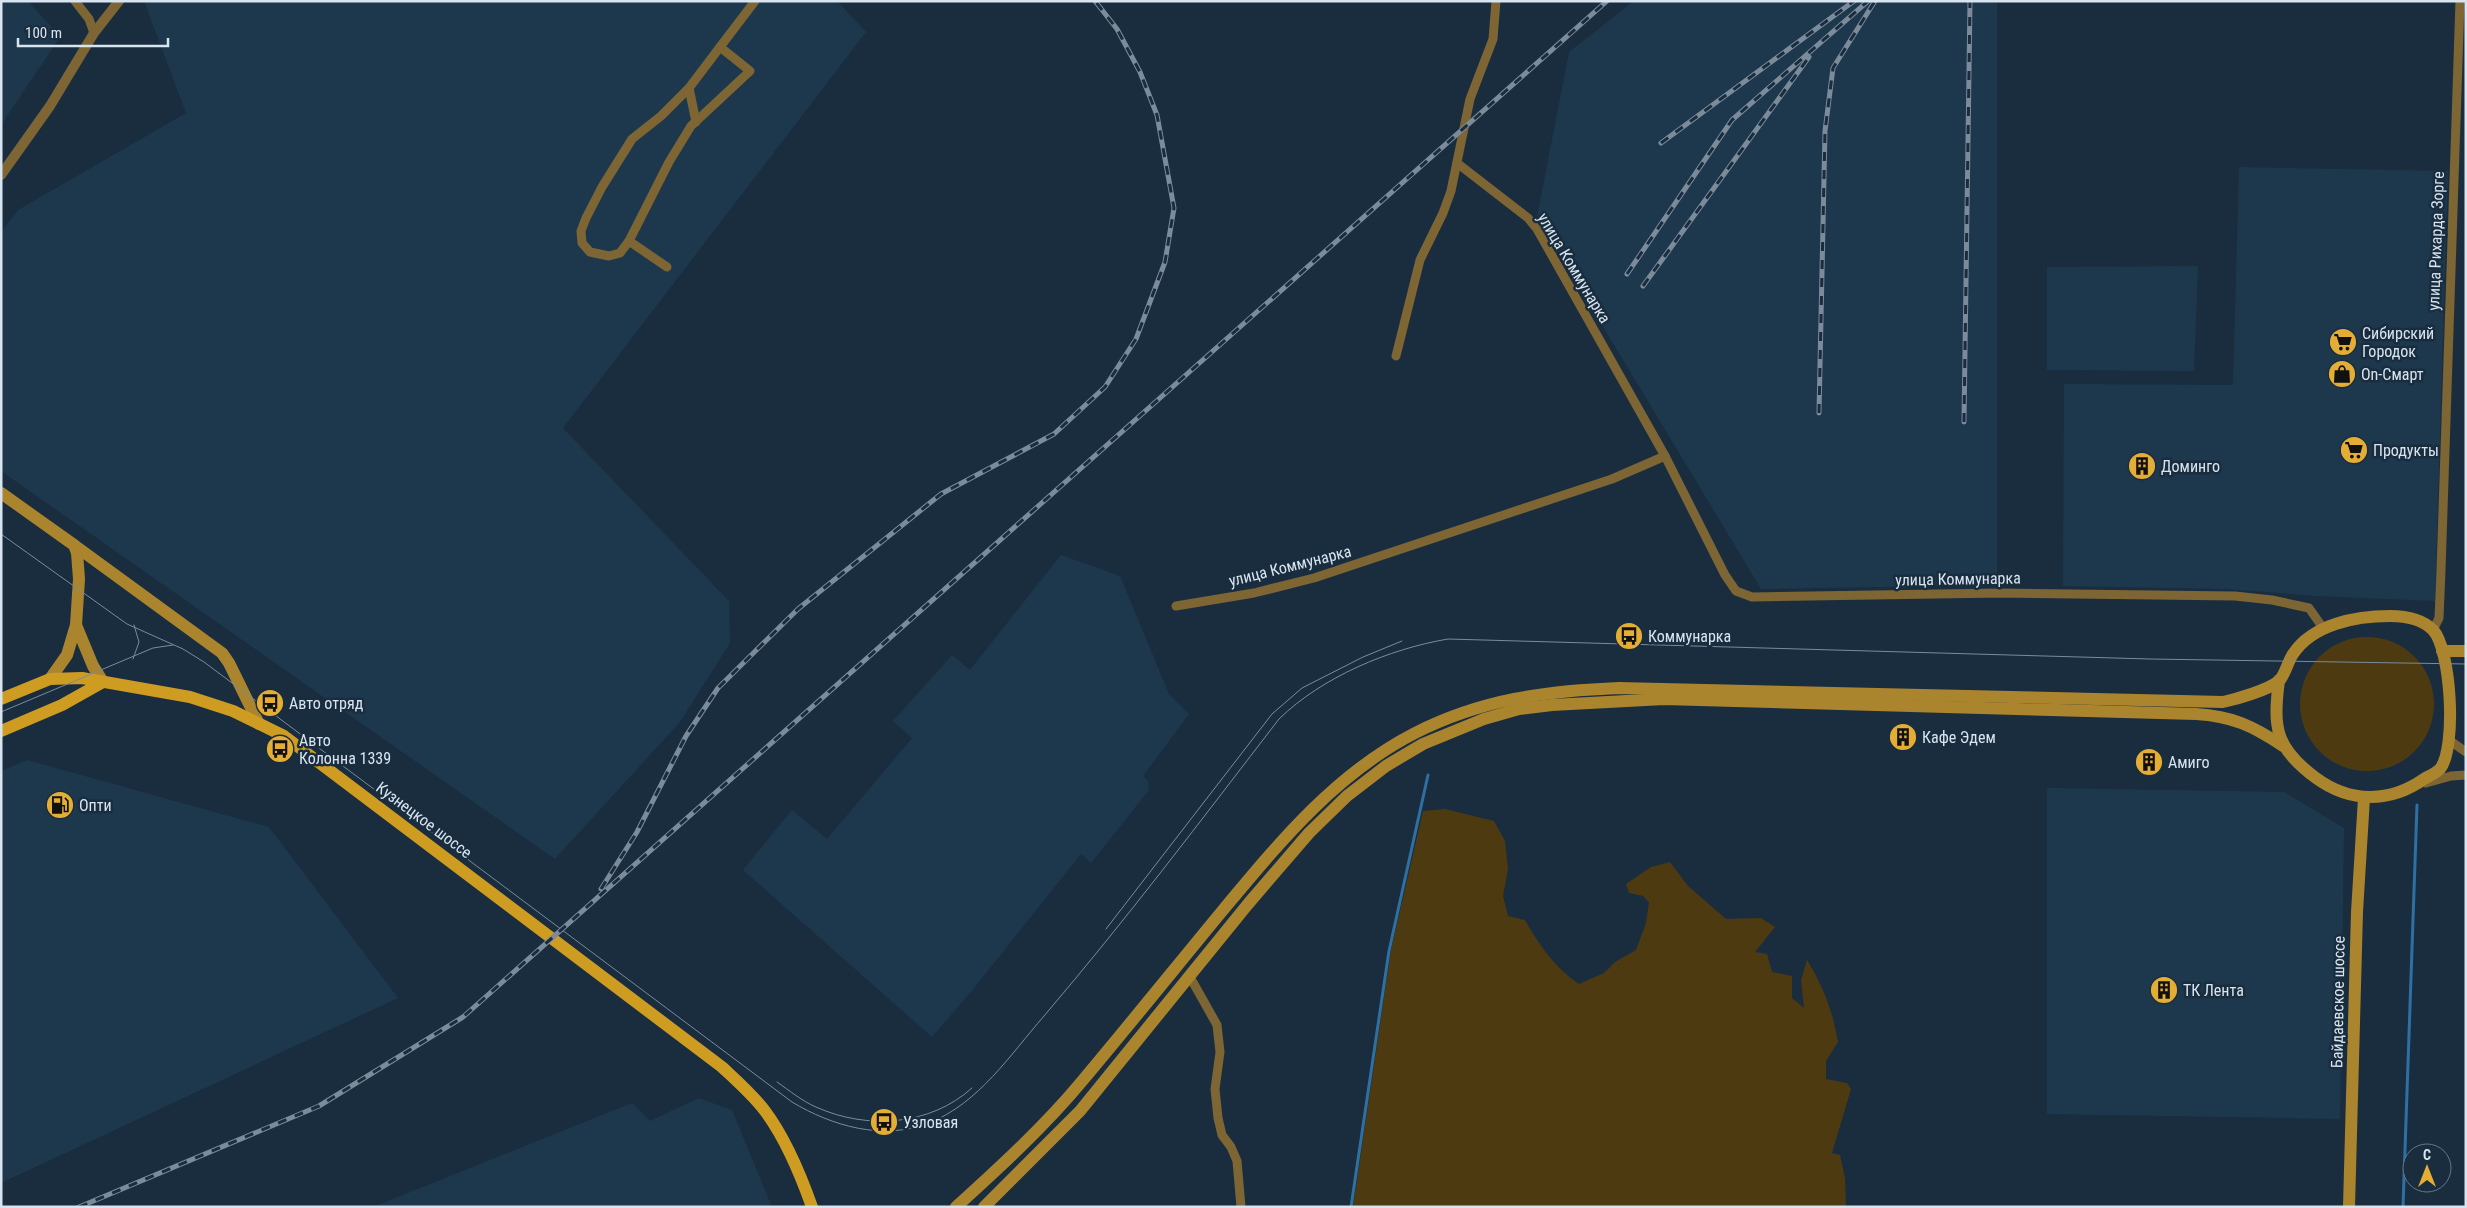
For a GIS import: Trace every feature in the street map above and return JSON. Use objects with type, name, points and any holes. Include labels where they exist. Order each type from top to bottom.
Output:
[{"type":"main road","points":[[1,493],[222,653],[229,663],[259,724]]},
{"type":"main road","points":[[1,700],[50,679],[67,655],[76,625],[79,579],[77,553],[74,545]]},
{"type":"main road","points":[[984,1207],[1080,1111],[1309,832],[1347,796],[1386,766],[1423,744],[1484,719],[1519,709],[1587,702],[1664,699],[2220,715],[2242,722],[2283,746],[2305,770],[2331,789],[2364,798],[2390,795],[2414,787],[2440,768],[2449,740],[2449,694],[2442,651],[2433,630],[2414,619],[2391,616],[2363,618],[2323,628],[2304,640],[2292,655],[2279,680],[2275,714],[2283,746]]},
{"type":"main road","points":[[1,731],[62,705],[103,682],[93,666],[76,625]]},
{"type":"main road","points":[[2442,651],[2466,650]]},
{"type":"main road","name":"Кузнецкое шоссе","points":[[50,679],[67,677],[190,697],[233,711],[284,736],[722,1066],[760,1105],[772,1121],[794,1162],[812,1207]]},
{"type":"main road","points":[[956,1207],[1059,1108],[1241,888],[1318,802],[1357,770],[1398,743],[1453,717],[1513,697],[1584,690],[1657,688],[2197,703],[2223,702],[2242,698],[2279,680]]},
{"type":"main road","name":"Байдаевское шоссе","points":[[2349,1207],[2357,912],[2364,798]]},
{"type":"street","points":[[75,1],[89,19],[94,32]]},
{"type":"street","points":[[1,176],[50,106],[94,32],[119,1]]},
{"type":"street","points":[[720,47],[750,71],[692,126],[669,162],[629,241],[620,253],[610,256],[590,252],[582,243],[581,231],[602,187],[632,139],[661,116],[689,88],[720,47],[755,1]]},
{"type":"street","points":[[1396,356],[1420,260],[1443,213],[1457,163],[1470,99],[1493,38],[1496,1]]},
{"type":"street","name":"улица Рихарда Зорге","points":[[2433,630],[2438,618],[2441,570],[2460,1]]},
{"type":"street","points":[[689,88],[696,122]]},
{"type":"street","name":"улица Коммунарка","points":[[1457,163],[1528,218],[1537,229],[1665,456],[1725,575],[1736,590],[1752,597],[2001,593],[2235,596],[2272,600],[2309,608],[2323,628]]},
{"type":"street","points":[[629,241],[667,267]]},
{"type":"street","name":"улица Коммунарка","points":[[1176,606],[1254,593],[1314,578],[1612,480],[1665,456]]},
{"type":"street","points":[[2449,740],[2466,752]]},
{"type":"street","points":[[2414,787],[2451,776],[2466,775]]},
{"type":"street","points":[[1190,977],[1217,1025],[1220,1052],[1214,1089],[1222,1136],[1231,1147],[1237,1161],[1240,1207]]},
{"type":"shaded area","points":[[1,1],[28,1],[60,37],[1,125]]},
{"type":"shaded area","points":[[144,1],[837,1],[866,32],[563,428],[729,601],[730,643],[680,722],[555,859],[1,471],[1,232],[18,210],[186,113]]},
{"type":"shaded area","points":[[1634,1],[1997,1],[1997,585],[1761,589],[1537,217],[1569,52]]},
{"type":"shaded area","points":[[2239,167],[2448,171],[2435,601],[2317,596],[2228,589],[2063,586],[2064,384],[2233,385]]},
{"type":"shaded area","points":[[2198,266],[2194,371],[2047,370],[2047,267]]},
{"type":"shaded area","points":[[1061,555],[1120,576],[1169,694],[1189,714],[1143,776],[1148,781],[1149,790],[1091,863],[1081,854],[970,993],[932,1037],[743,870],[792,810],[827,839],[912,738],[893,721],[952,655],[970,670]]},
{"type":"shaded area","points":[[2367,637],[2393,642],[2415,656],[2429,678],[2434,704],[2429,730],[2415,752],[2393,766],[2367,771],[2341,766],[2319,752],[2305,730],[2300,704],[2305,678],[2319,656],[2341,642]]},
{"type":"shaded area","points":[[27,760],[269,827],[398,998],[1,1183],[1,771]]},
{"type":"shaded area","points":[[2047,788],[2284,792],[2344,828],[2340,1119],[2047,1114]]},
{"type":"shaded area","points":[[1445,809],[1494,821],[1505,841],[1508,869],[1503,896],[1508,916],[1525,920],[1548,955],[1562,971],[1579,984],[1604,973],[1615,962],[1636,950],[1646,923],[1649,902],[1643,896],[1629,893],[1626,884],[1651,867],[1670,862],[1688,886],[1726,919],[1761,918],[1775,927],[1755,952],[1767,954],[1772,972],[1792,976],[1792,998],[1804,1008],[1801,980],[1807,960],[1827,999],[1838,1042],[1826,1061],[1826,1079],[1847,1083],[1851,1089],[1832,1153],[1840,1155],[1845,1178],[1846,1207],[1353,1207],[1391,950],[1423,811]]},
{"type":"shaded area","points":[[699,1098],[732,1110],[772,1207],[373,1207],[632,1103],[650,1121]]},
{"type":"waterway","points":[[1351,1207],[1389,951],[1428,775]]},
{"type":"waterway","points":[[2403,1207],[2417,805]]},
{"type":"tram line","points":[[1,534],[127,624],[183,649],[204,662],[792,1102],[807,1111],[841,1124],[876,1131],[894,1131],[929,1123],[947,1114],[978,1091],[1006,1062],[1104,943],[1279,719],[1315,690],[1336,678],[1358,667],[1403,650],[1448,639],[2150,659],[2466,664]]},
{"type":"tram line","points":[[133,659],[139,642],[134,625]]},
{"type":"tram line","points":[[1106,929],[1272,714],[1302,688],[1363,657],[1402,641]]},
{"type":"tram line","points":[[1,712],[153,648],[173,645]]},
{"type":"tram line","points":[[777,1082],[816,1107],[856,1119],[877,1121],[918,1117],[955,1101],[972,1088]]},
{"type":"railway","points":[[601,889],[637,832],[686,736],[718,688],[798,609],[941,494],[1054,434],[1105,387],[1136,339],[1165,262],[1174,208],[1157,115],[1140,72],[1117,29],[1095,1]]},
{"type":"railway","points":[[79,1207],[319,1106],[463,1017],[1607,1]]},
{"type":"railway","points":[[1661,143],[1854,1]]},
{"type":"railway","points":[[1627,274],[1732,120],[1868,1]]},
{"type":"railway","points":[[1819,413],[1825,131],[1833,68],[1875,1]]},
{"type":"railway","points":[[1964,422],[1970,1]]},
{"type":"railway","points":[[1643,286],[1809,57]]},
{"type":"place","name":"Сибирский Городок","points":[[2343,342]]},
{"type":"place","name":"On-Смарт","points":[[2342,374]]},
{"type":"place","name":"Продукты","points":[[2354,450]]},
{"type":"place","name":"Доминго","points":[[2142,466]]},
{"type":"place","name":"Коммунарка","points":[[1629,636]]},
{"type":"place","name":"Авто отряд","points":[[270,703]]},
{"type":"place","name":"Кафе Эдем","points":[[1903,737]]},
{"type":"place","name":"Авто Колонна 1339","points":[[280,749]]},
{"type":"place","name":"Амиго","points":[[2149,762]]},
{"type":"place","name":"Опти","points":[[60,805]]},
{"type":"place","name":"ТК Лента","points":[[2164,990]]},
{"type":"place","name":"Узловая","points":[[884,1122]]}]
